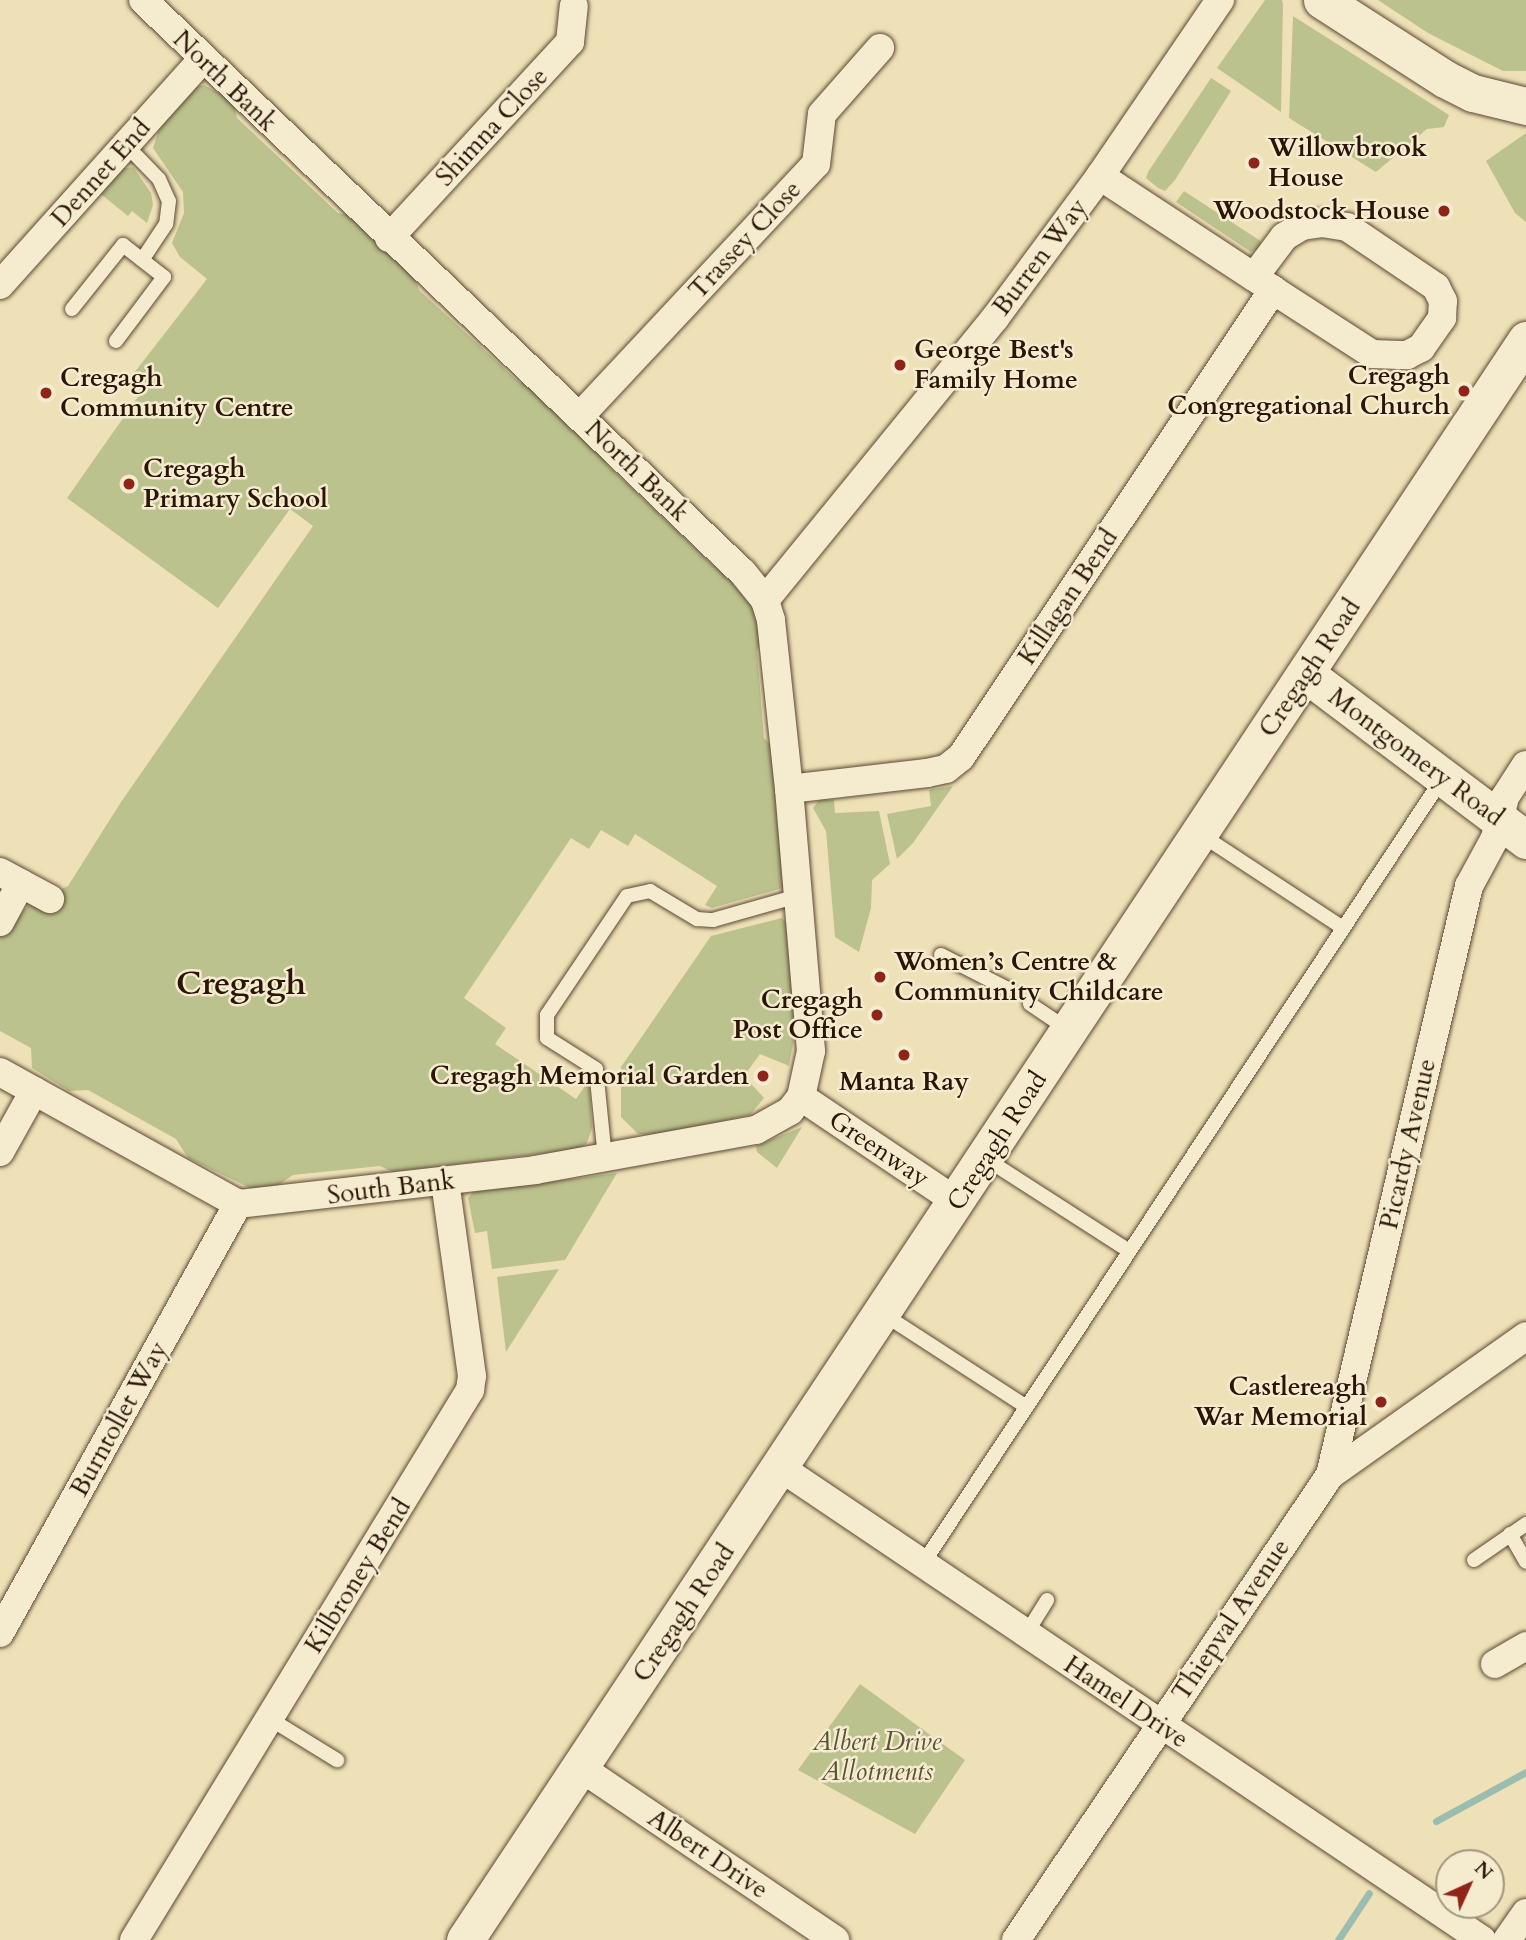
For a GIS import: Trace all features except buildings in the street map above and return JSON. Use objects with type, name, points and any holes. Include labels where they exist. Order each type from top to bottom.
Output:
[{"type":"street","name":"North Bank","points":[[143,0],[202,60],[742,572],[765,600],[771,620],[789,789],[811,1051],[801,1097]]},
{"type":"street","name":"Burren Way","points":[[765,600],[995,318],[1100,176],[1220,0]]},
{"type":"street","points":[[1322,0],[1445,79],[1473,93],[1526,106]]},
{"type":"street","name":"Shimna Close","points":[[389,238],[570,42],[574,2]]},
{"type":"street","name":"Trassey Close","points":[[580,416],[816,164],[822,114],[880,48]]},
{"type":"street","name":"Dennet End","points":[[0,285],[202,60]]},
{"type":"street","points":[[1100,176],[1263,284]]},
{"type":"street","name":"Killagan Bend","points":[[789,789],[927,774],[946,769],[961,757],[1263,284],[1284,237],[1302,226],[1323,223],[1347,227],[1436,286],[1443,301],[1442,318],[1421,348],[1389,357],[1372,354],[1263,284]]},
{"type":"street","name":"Cregagh Road","points":[[465,1940],[986,1159],[1526,340]]},
{"type":"street","name":"Montgomery Road","points":[[1306,674],[1526,841]]},
{"type":"street","name":"Picardy Avenue","points":[[1330,1475],[1469,886],[1495,838],[1505,797],[1526,765]]},
{"type":"street","points":[[0,922],[10,877],[50,899]]},
{"type":"street","points":[[0,1072],[238,1204]]},
{"type":"street","points":[[0,1152],[34,1091]]},
{"type":"street","name":"South Bank","points":[[238,1204],[444,1182],[605,1158],[756,1130],[790,1111],[801,1097]]},
{"type":"street","name":"Greenway","points":[[801,1097],[957,1202]]},
{"type":"street","name":"Kilbroney Bend","points":[[134,1940],[470,1390],[472,1376],[444,1182]]},
{"type":"street","name":"Burntollet Way","points":[[0,1633],[238,1204]]},
{"type":"street","points":[[1330,1475],[1526,1336]]},
{"type":"street","name":"Hamel Drive","points":[[781,1468],[1474,1938]]},
{"type":"street","name":"Thiepval Avenue","points":[[1016,1940],[1330,1475]]},
{"type":"street","points":[[1495,1664],[1526,1646]]},
{"type":"street","name":"Albert Drive","points":[[581,1768],[835,1940]]},
{"type":"street","points":[[1507,1940],[1526,1913]]},
{"type":"lane","points":[[126,145],[159,179],[169,201],[166,224],[142,260]]},
{"type":"lane","points":[[72,309],[123,245],[164,277],[116,341]]},
{"type":"lane","points":[[922,1565],[1442,778]]},
{"type":"lane","points":[[1200,834],[1343,928]]},
{"type":"lane","points":[[605,1158],[596,1069],[547,1038],[547,1015],[627,896],[650,891],[697,919],[713,920],[798,896]]},
{"type":"lane","points":[[941,955],[1008,989]]},
{"type":"lane","points":[[1030,1004],[1070,1031]]},
{"type":"lane","points":[[986,1159],[1128,1250]]},
{"type":"lane","points":[[883,1314],[1025,1406]]},
{"type":"lane","points":[[1474,1560],[1526,1524]]},
{"type":"lane","points":[[1510,1534],[1526,1562]]},
{"type":"lane","points":[[1026,1634],[1047,1600]]},
{"type":"lane","points":[[270,1718],[337,1760]]},
{"type":"green space","points":[[1265,0],[1282,0],[1283,4],[1281,112],[1217,68]]},
{"type":"green space","points":[[1378,0],[1526,0],[1526,71],[1503,71],[1428,33]]},
{"type":"green space","points":[[1293,16],[1449,115],[1444,127],[1427,129],[1376,172],[1289,118]]},
{"type":"green space","points":[[1211,78],[1231,91],[1175,180],[1165,191],[1158,188],[1146,178],[1148,172]]},
{"type":"green space","points":[[204,85],[233,101],[237,118],[338,213],[357,216],[413,270],[419,290],[519,382],[543,390],[601,445],[606,464],[714,566],[732,569],[765,630],[757,651],[764,738],[778,753],[789,878],[783,888],[712,908],[705,905],[717,886],[635,834],[628,846],[601,830],[589,849],[571,838],[464,998],[506,1028],[495,1044],[576,1099],[589,1080],[592,1128],[587,1143],[579,1149],[393,1172],[380,1166],[293,1175],[277,1186],[250,1188],[188,1158],[176,1139],[88,1090],[69,1091],[32,1068],[31,1048],[0,1031],[0,937],[30,904],[68,886],[121,802],[313,526],[290,509],[218,608],[67,498],[147,384],[134,373],[207,279],[180,257],[172,243],[184,213],[183,192],[153,148],[162,120],[190,89]]},
{"type":"green space","points":[[1526,133],[1526,222],[1515,213],[1486,161]]},
{"type":"green space","points":[[133,167],[151,193],[153,205],[147,223],[132,211],[128,216],[97,191],[119,169]]},
{"type":"green space","points":[[1184,191],[1262,242],[1258,249],[1251,252],[1176,202]]},
{"type":"green space","points":[[953,786],[913,843],[897,859],[887,814],[931,806],[929,790]]},
{"type":"green space","points":[[820,799],[834,800],[835,813],[879,811],[890,864],[872,880],[871,908],[859,952],[835,937],[826,831],[813,808]]},
{"type":"green space","points":[[782,918],[793,929],[797,1021],[789,1066],[760,1054],[744,1076],[764,1098],[750,1115],[661,1135],[638,1134],[621,1117],[621,1067],[711,936]]},
{"type":"green space","points":[[802,1127],[777,1168],[757,1152],[756,1146]]},
{"type":"green space","points":[[617,1173],[565,1260],[492,1269],[487,1231],[475,1233],[468,1198],[473,1192]]},
{"type":"green space","points":[[559,1269],[506,1352],[497,1277]]},
{"type":"green space","name":"Albert Drive Allotments","points":[[860,1684],[965,1760],[915,1834],[798,1770]]},
{"type":"waterway","points":[[1436,1821],[1526,1772]]},
{"type":"waterway","points":[[1338,1940],[1369,1893]]},
{"type":"place","name":"Willowbrook House","points":[[1254,163]]},
{"type":"place","name":"Woodstock House","points":[[1444,211]]},
{"type":"place","name":"George Best's Family Home","points":[[900,365]]},
{"type":"place","name":"Cregagh Congregational Church","points":[[1464,391]]},
{"type":"place","name":"Cregagh Community Centre","points":[[46,393]]},
{"type":"place","name":"Cregagh Primary School","points":[[129,484]]},
{"type":"place","name":"Women’s Centre & Community Childcare","points":[[880,977]]},
{"type":"place","name":"Cregagh Post Office","points":[[877,1015]]},
{"type":"place","name":"Manta Ray","points":[[904,1055]]},
{"type":"place","name":"Cregagh Memorial Garden","points":[[763,1076]]},
{"type":"place","name":"Castlereagh War Memorial","points":[[1381,1402]]},
{"type":"district","name":"Cregagh","points":[[241,984]]}]
